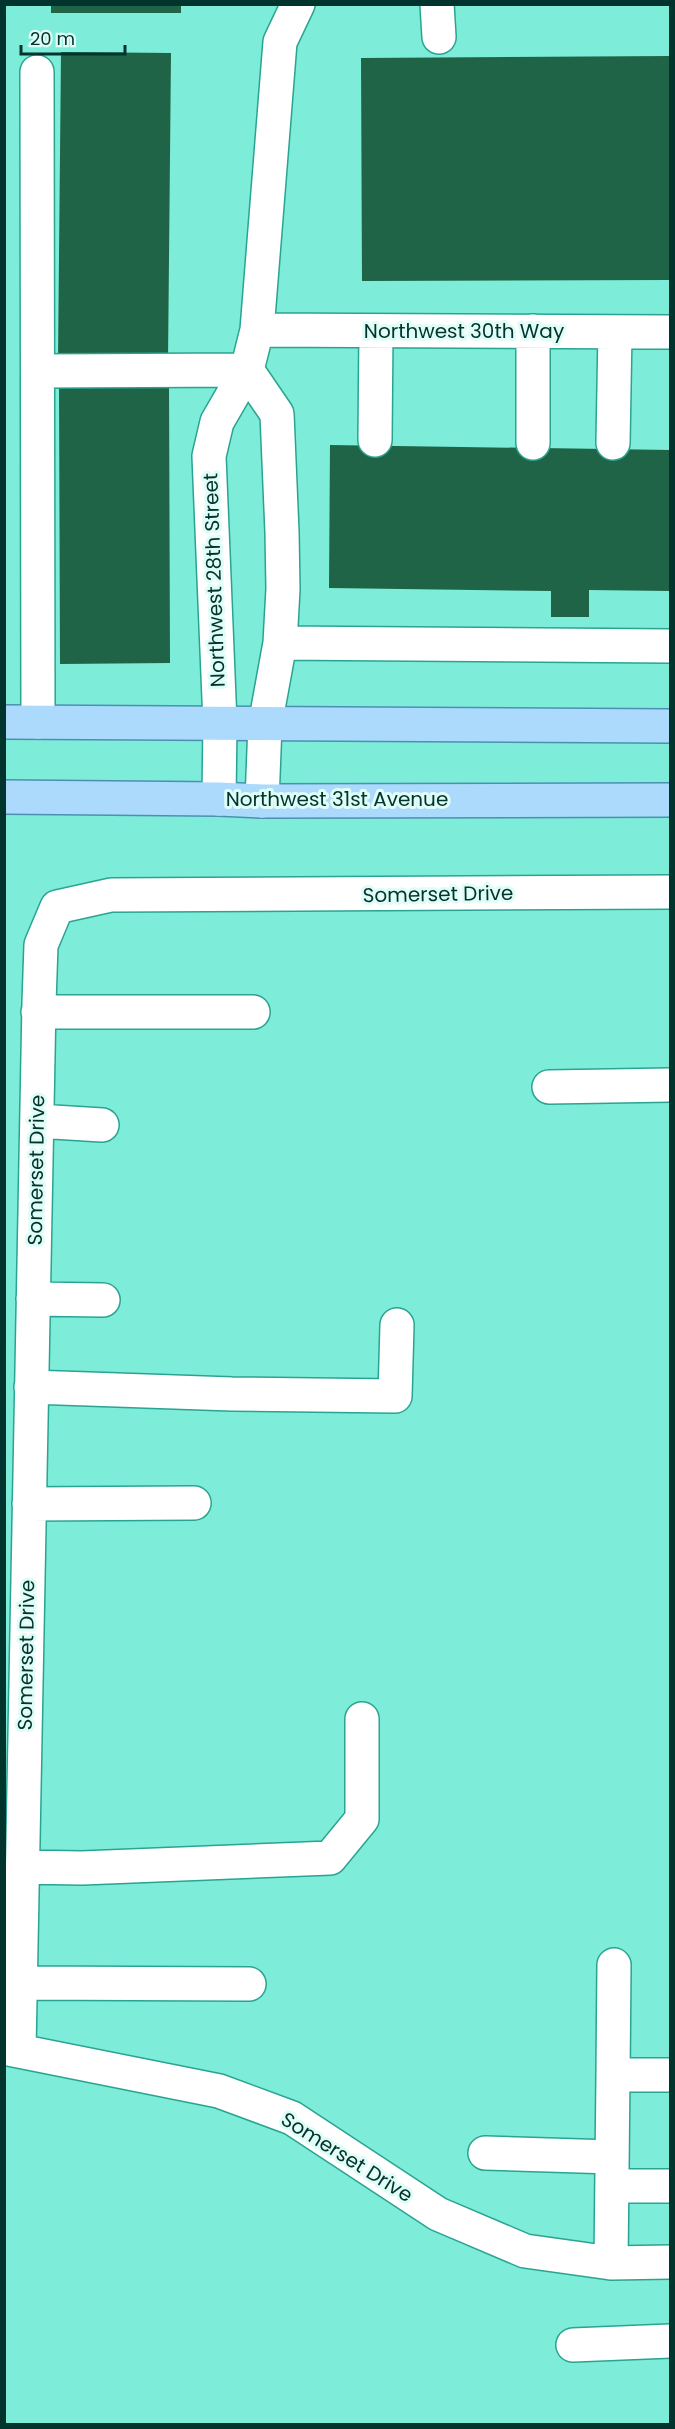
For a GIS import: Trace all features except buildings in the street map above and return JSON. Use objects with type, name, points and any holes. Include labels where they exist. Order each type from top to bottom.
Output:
[{"type":"main road","points":[[4,722],[670,726]]},
{"type":"main road","name":"Northwest 31st Avenue","points":[[4,797],[219,798],[262,801],[670,800]]},
{"type":"street","name":"Northwest 28th Street","points":[[219,798],[220,723],[209,456],[217,422],[248,370],[257,330],[280,42],[298,4]]},
{"type":"street","points":[[437,4],[439,37]]},
{"type":"street","points":[[37,72],[38,722]]},
{"type":"street","name":"Northwest 30th Way","points":[[257,330],[670,332]]},
{"type":"street","points":[[375,440],[376,331]]},
{"type":"street","points":[[533,331],[533,443]]},
{"type":"street","points":[[613,443],[615,332]]},
{"type":"street","points":[[38,371],[248,370],[277,414],[283,577],[280,643],[265,725],[262,801]]},
{"type":"street","points":[[280,643],[670,646]]},
{"type":"street","name":"Somerset Drive","points":[[670,892],[182,897],[111,895],[57,907],[41,945],[38,1012],[20,1983],[9,2051],[219,2091],[292,2118],[438,2214],[525,2251],[611,2263],[670,2262]]},
{"type":"street","points":[[38,1012],[253,1012]]},
{"type":"street","points":[[549,1087],[670,1085]]},
{"type":"street","points":[[36,1122],[102,1125]]},
{"type":"street","points":[[33,1299],[103,1300]]},
{"type":"street","points":[[31,1387],[232,1395],[395,1396],[397,1325]]},
{"type":"street","points":[[29,1504],[194,1503]]},
{"type":"street","points":[[22,1867],[82,1868],[330,1858],[362,1819],[362,1719]]},
{"type":"street","points":[[611,2263],[614,1965]]},
{"type":"street","points":[[20,1983],[249,1984]]},
{"type":"street","points":[[613,2075],[670,2075]]},
{"type":"street","points":[[485,2153],[612,2172],[670,2186]]},
{"type":"street","points":[[573,2344],[670,2341],[670,2354]]}]
